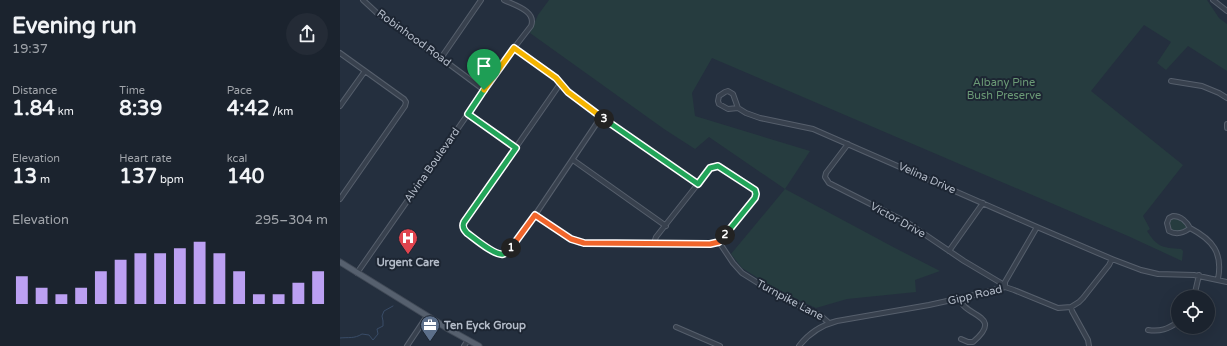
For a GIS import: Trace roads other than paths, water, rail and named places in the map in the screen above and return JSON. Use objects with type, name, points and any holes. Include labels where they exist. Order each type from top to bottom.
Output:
[{"type":"main road","points":[[340,262],[479,346]]},
{"type":"street","name":"Robinhood Road","points":[[363,0],[377,12],[484,90]]},
{"type":"street","points":[[441,58],[480,0]]},
{"type":"street","name":"Alvina Boulevard","points":[[357,273],[484,90],[531,26],[533,22],[530,14],[504,0]]},
{"type":"street","points":[[1213,0],[1227,11]]},
{"type":"street","points":[[514,48],[556,78],[568,92],[601,117],[698,184]]},
{"type":"street","points":[[340,53],[404,99],[406,102],[405,106],[341,197]]},
{"type":"street","points":[[340,106],[365,71]]},
{"type":"street","points":[[1171,81],[1202,86],[1227,98]]},
{"type":"street","points":[[560,84],[464,222],[463,230],[498,254],[504,254],[507,252],[535,215],[601,117]]},
{"type":"street","name":"Velina Drive","points":[[738,108],[735,97],[731,92],[725,92],[719,96],[718,104],[721,106],[732,109],[738,108],[746,113],[760,118],[813,129],[1112,259]]},
{"type":"street","points":[[468,114],[516,148]]},
{"type":"street","name":"Victor Drive","points":[[848,144],[826,173],[825,178],[827,181],[840,190],[908,223],[1005,287]]},
{"type":"street","points":[[572,160],[666,226]]},
{"type":"street","points":[[535,215],[571,239],[580,243],[710,244],[719,242],[755,198],[756,192],[718,166],[710,168],[656,237],[654,243]]},
{"type":"street","points":[[949,251],[984,204]]},
{"type":"street","points":[[1190,228],[1180,233],[1172,232],[1168,228],[1167,220],[1171,217],[1178,216],[1190,228],[1204,236],[1216,250],[1220,262],[1218,279]]},
{"type":"street","points":[[1005,287],[1005,282],[1037,227]]},
{"type":"street","name":"Turnpike Lane","points":[[719,242],[733,263],[742,273],[782,298],[820,315],[829,323]]},
{"type":"street","points":[[1089,346],[1088,340],[1071,307],[1083,298],[1112,259],[1153,273],[1199,275],[1227,282]]},
{"type":"street","points":[[1196,290],[1199,275]]},
{"type":"street","name":"Gipp Road","points":[[800,346],[810,334],[829,323],[929,306],[1005,287],[1054,307],[1071,307]]},
{"type":"street","points":[[960,298],[962,304],[983,320],[985,325],[973,342],[970,343],[961,340]]},
{"type":"street","points":[[407,346],[428,316]]},
{"type":"street","points":[[676,327],[720,346]]},
{"type":"street","points":[[1148,330],[1163,330],[1171,327]]},
{"type":"street","points":[[464,346],[468,340]]},
{"type":"waterway","points":[[340,338],[354,337],[362,334],[369,335],[373,340],[378,334],[377,329],[383,326],[382,316],[384,311],[393,306]]},
{"type":"place","name":"Urgent Care","points":[[408,255]]},
{"type":"place","name":"Ten Eyck Group","points":[[430,342]]},
{"type":"park label","name":"Albany Pine Bush Preserve","points":[[1004,88]]}]
